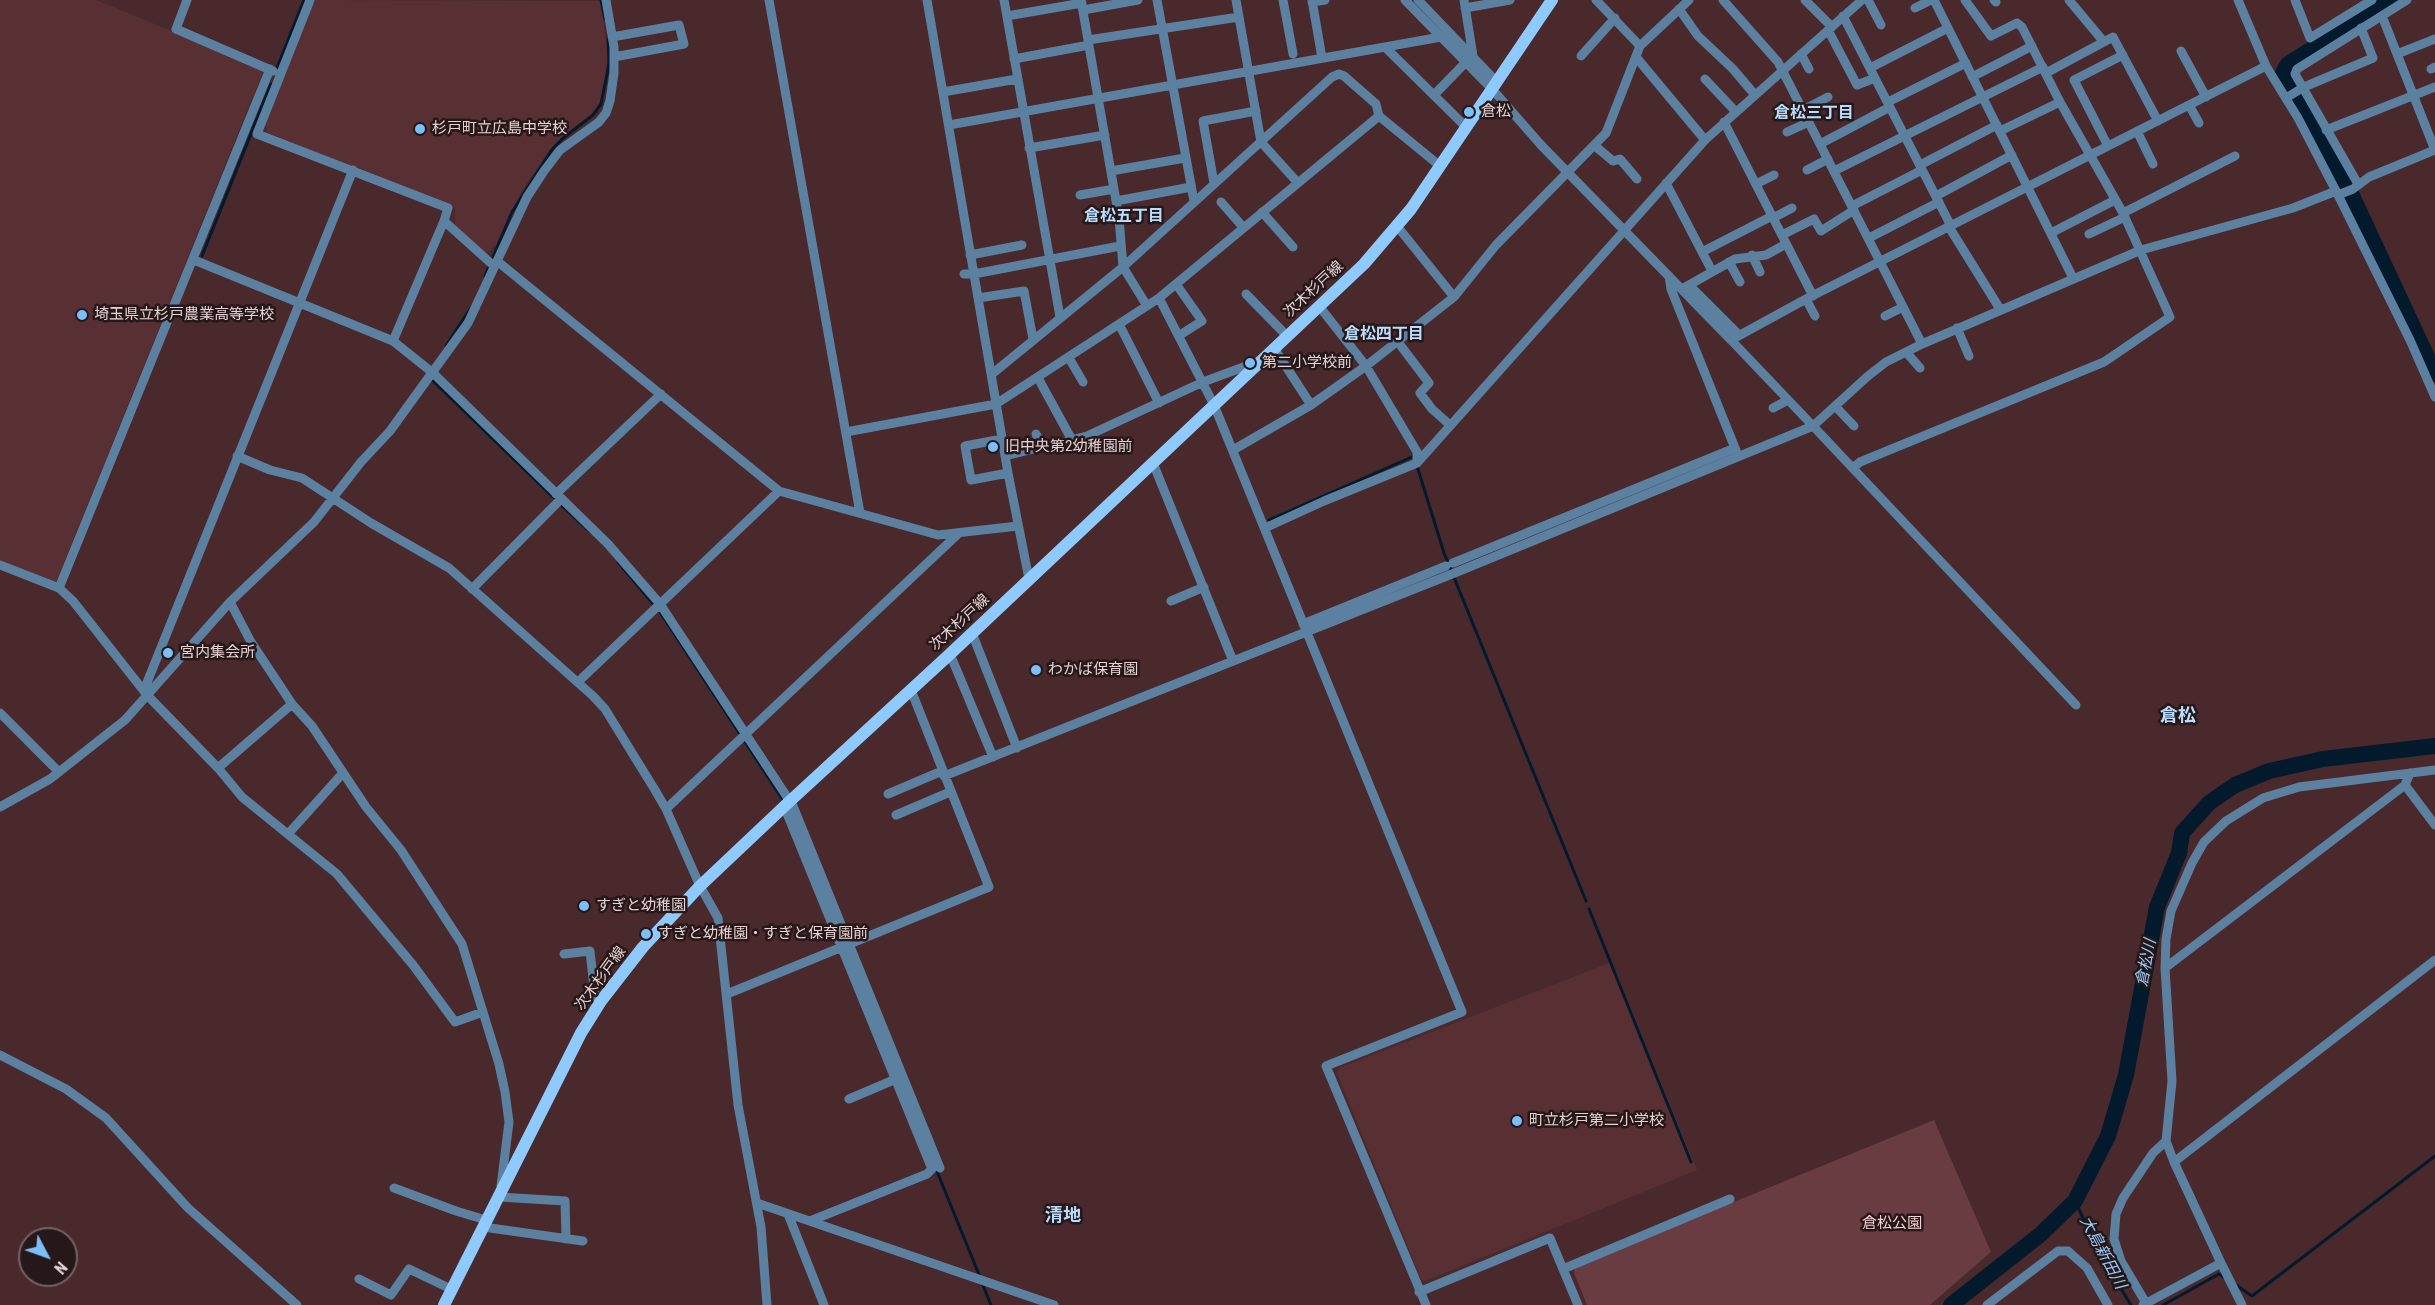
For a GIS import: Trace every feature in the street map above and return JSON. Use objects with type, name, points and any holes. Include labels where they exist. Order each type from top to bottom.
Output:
[{"type":"main road","name":"次木杉戸線","points":[[444,1305],[581,1033],[601,1001],[643,947],[700,886],[1364,264],[1411,209],[1546,3]]},
{"type":"street","points":[[187,0],[176,29],[281,74]]},
{"type":"street","points":[[310,0],[257,134],[448,208],[393,341]]},
{"type":"street","points":[[0,807],[50,779],[125,720],[146,693],[230,602],[314,522],[361,462],[390,430],[433,373],[468,323],[527,197],[544,171],[560,150],[598,122],[606,113],[613,88],[614,57],[606,0]]},
{"type":"street","points":[[769,0],[860,513]]},
{"type":"street","points":[[927,0],[970,255],[969,274],[978,298],[1029,579]]},
{"type":"street","points":[[1004,0],[1060,316]]},
{"type":"street","points":[[1007,16],[1082,4],[1138,0]]},
{"type":"street","points":[[1157,0],[1194,201]]},
{"type":"street","points":[[1236,0],[1261,142],[1298,183]]},
{"type":"street","points":[[1283,0],[1293,54]]},
{"type":"street","points":[[1322,58],[1312,1],[1325,0]]},
{"type":"street","points":[[1405,0],[1441,37],[1469,59]]},
{"type":"street","points":[[1419,0],[1568,173],[1735,338],[1788,400],[2076,705]]},
{"type":"street","points":[[1435,94],[1469,59],[1465,4],[1510,0]]},
{"type":"street","points":[[1596,0],[1640,46]]},
{"type":"street","points":[[1233,450],[1311,405],[1398,342],[1454,297],[1496,246],[1606,133],[1640,46],[1689,0]]},
{"type":"street","points":[[1724,0],[1778,62],[1922,344]]},
{"type":"street","points":[[1805,0],[1830,28],[1857,85],[1875,78]]},
{"type":"street","points":[[1265,528],[1323,501],[1417,463],[1705,140],[1862,0]]},
{"type":"street","points":[[1868,0],[1881,25]]},
{"type":"street","points":[[1915,8],[1946,0]]},
{"type":"street","points":[[1853,468],[1882,453],[2104,363],[2170,316],[2124,215],[2060,102],[2022,27],[2017,23],[1991,36],[1965,0]]},
{"type":"street","points":[[2069,0],[2104,42]]},
{"type":"street","points":[[2238,0],[2266,66],[2295,93],[2326,130],[2346,191]]},
{"type":"street","points":[[2295,0],[2310,38],[2372,0]]},
{"type":"street","points":[[2407,0],[2297,69],[2295,93],[2346,191],[2435,398]]},
{"type":"street","points":[[1934,3],[2073,278]]},
{"type":"street","points":[[1082,4],[1116,201],[1123,267],[1147,306]]},
{"type":"street","points":[[1679,9],[1698,36],[1755,95]]},
{"type":"street","points":[[1843,16],[1950,227],[2000,309]]},
{"type":"street","points":[[888,794],[1017,748],[1233,661],[1450,565],[1737,452],[1813,426],[1886,362],[1957,328],[2073,278],[2141,250],[2346,191],[2369,177],[2435,150],[2430,126],[2413,95],[2382,16]]},
{"type":"street","points":[[1014,59],[1089,42],[1239,17]]},
{"type":"street","points":[[1581,56],[1615,18]]},
{"type":"street","points":[[612,37],[679,25],[684,44],[614,57]]},
{"type":"street","points":[[1870,68],[1948,28]]},
{"type":"street","points":[[2295,93],[2373,58],[2361,28]]},
{"type":"street","points":[[949,125],[1441,37]]},
{"type":"street","points":[[1834,171],[1982,96],[2113,37],[2158,121]]},
{"type":"street","points":[[2397,54],[2435,39]]},
{"type":"street","points":[[1972,76],[2032,46]]},
{"type":"street","points":[[1386,48],[1466,127]]},
{"type":"street","points":[[2181,51],[2206,97]]},
{"type":"street","points":[[1801,54],[1809,69]]},
{"type":"street","points":[[2108,146],[2074,80],[2123,55]]},
{"type":"street","points":[[1636,57],[1705,140]]},
{"type":"street","points":[[1820,144],[1966,63]]},
{"type":"street","points":[[1735,338],[1809,298],[2266,66]]},
{"type":"street","points":[[59,588],[270,69]]},
{"type":"street","points":[[992,374],[1060,316],[1123,267],[1332,77],[1339,74],[1344,76],[1376,104],[1379,116],[1440,166]]},
{"type":"street","points":[[943,92],[1017,79]]},
{"type":"street","points":[[1705,79],[1736,112]]},
{"type":"street","points":[[2326,130],[2435,87]]},
{"type":"street","points":[[1803,110],[1828,97]]},
{"type":"street","points":[[1685,287],[1729,262],[1752,255],[1766,255],[1814,219],[1821,231],[1853,208],[1921,168],[1998,128],[2060,102]]},
{"type":"street","points":[[2189,105],[2199,123]]},
{"type":"street","points":[[1214,183],[1203,121],[1256,111]]},
{"type":"street","points":[[846,432],[996,404],[1159,298],[1379,116]]},
{"type":"street","points":[[1724,122],[1784,240],[1815,316]]},
{"type":"street","points":[[1787,132],[1809,122]]},
{"type":"street","points":[[2137,131],[2153,164]]},
{"type":"street","points":[[1029,148],[1105,135]]},
{"type":"street","points":[[1595,146],[1613,162],[1620,159],[1637,179]]},
{"type":"street","points":[[1869,238],[2012,155]]},
{"type":"street","points":[[2089,234],[2235,156]]},
{"type":"street","points":[[1111,171],[1185,158]]},
{"type":"street","points":[[1807,170],[1828,159]]},
{"type":"street","points":[[146,693],[237,456],[353,170]]},
{"type":"street","points":[[1756,184],[1774,175]]},
{"type":"street","points":[[1666,183],[1712,271]]},
{"type":"street","points":[[1116,201],[1191,187]]},
{"type":"street","points":[[1080,195],[1114,189]]},
{"type":"street","points":[[2051,233],[2115,200]]},
{"type":"street","points":[[1221,202],[1243,227]]},
{"type":"street","points":[[1702,252],[1792,208]]},
{"type":"street","points":[[1262,212],[1293,247]]},
{"type":"street","points":[[444,221],[779,491],[938,535],[1018,526]]},
{"type":"street","points":[[1397,226],[1454,297]]},
{"type":"street","points":[[970,255],[1022,245]]},
{"type":"street","points":[[969,274],[1120,246]]},
{"type":"street","points":[[1752,255],[1760,272]]},
{"type":"street","points":[[194,260],[393,341],[433,373],[608,544],[660,604],[787,804],[940,1168]]},
{"type":"street","points":[[1729,262],[1740,282]]},
{"type":"street","points":[[1670,276],[1671,289],[1737,452]]},
{"type":"street","points":[[1176,284],[1202,321],[1180,335]]},
{"type":"street","points":[[978,298],[1024,291],[1033,339]]},
{"type":"street","points":[[1246,294],[1287,336]]},
{"type":"street","points":[[1159,298],[1214,405],[1462,1012],[1326,1066],[1426,1305]]},
{"type":"street","points":[[1319,306],[1366,366],[1417,452],[1417,463]]},
{"type":"street","points":[[1885,316],[1903,307]]},
{"type":"street","points":[[1119,324],[1159,403]]},
{"type":"street","points":[[1957,328],[1969,356]]},
{"type":"street","points":[[1398,342],[1429,383],[1420,393],[1432,409],[1450,426]]},
{"type":"street","points":[[1274,348],[1311,405]]},
{"type":"street","points":[[1906,352],[1920,368]]},
{"type":"street","points":[[1069,358],[1083,382]]},
{"type":"street","points":[[1005,456],[1087,436],[1203,382],[1262,360]]},
{"type":"street","points":[[1038,378],[1072,440]]},
{"type":"street","points":[[472,589],[558,497],[661,394]]},
{"type":"street","points":[[1773,408],[1788,400]]},
{"type":"street","points":[[1835,406],[1854,426]]},
{"type":"street","points":[[1036,434],[1043,447]]},
{"type":"street","points":[[1002,439],[965,446],[971,480],[1008,473]]},
{"type":"street","points":[[1304,628],[1737,452]]},
{"type":"street","points":[[237,456],[270,470],[302,478],[332,499],[449,568],[579,681],[605,709],[666,809],[700,886],[718,918],[738,1105],[761,1227],[767,1305]]},
{"type":"street","points":[[1153,463],[1233,661]]},
{"type":"street","points":[[579,681],[779,491]]},
{"type":"street","points":[[666,809],[958,534]]},
{"type":"street","points":[[0,565],[59,588],[73,602],[146,693],[218,768],[247,802],[337,874],[413,965],[455,1022],[483,1012]]},
{"type":"street","points":[[1171,601],[1204,587]]},
{"type":"street","points":[[230,602],[251,642],[291,704],[312,726],[342,774],[401,850],[462,944],[499,1064],[509,1122],[500,1195],[565,1201],[566,1239]]},
{"type":"street","points":[[972,633],[1017,748]]},
{"type":"street","points":[[950,654],[993,757]]},
{"type":"street","points":[[727,994],[989,887],[910,690]]},
{"type":"street","points":[[218,768],[291,704]]},
{"type":"street","points":[[0,714],[59,772]]},
{"type":"street","points":[[2242,1305],[2166,1141],[2172,1081],[2165,968],[2166,939],[2171,911],[2182,882],[2204,842],[2226,821],[2263,798],[2299,787],[2435,770]]},
{"type":"street","points":[[2165,968],[2405,786],[2409,773]]},
{"type":"street","points":[[288,834],[342,774]]},
{"type":"street","points":[[2405,786],[2435,825]]},
{"type":"street","points":[[896,815],[950,792]]},
{"type":"street","points":[[810,1221],[930,1172],[932,1169],[846,946]]},
{"type":"street","points":[[564,954],[590,951],[595,997],[601,1001]]},
{"type":"street","points":[[2174,1162],[2435,960]]},
{"type":"street","points":[[0,1055],[66,1089],[106,1118],[188,1208],[297,1305]]},
{"type":"street","points":[[849,1098],[896,1079]]},
{"type":"street","points":[[2166,1141],[2153,1153],[2123,1198],[2116,1214],[2114,1239],[2121,1261],[2144,1304],[2221,1263]]},
{"type":"street","points":[[394,1188],[485,1223],[583,1241]]},
{"type":"street","points":[[1563,1269],[1730,1199]]},
{"type":"street","points":[[757,1203],[1041,1303],[1054,1305]]},
{"type":"street","points":[[788,1214],[824,1305]]},
{"type":"street","points":[[1419,1292],[1550,1238],[1578,1305]]},
{"type":"street","points":[[1987,1305],[2058,1251],[2068,1251],[2087,1268],[2108,1305]]},
{"type":"street","points":[[359,1279],[391,1295],[409,1269],[451,1289]]},
{"type":"shaded area","name":"埼玉県立杉戸農業高等学校","points":[[0,0],[96,0],[264,69],[56,582],[0,560]]},
{"type":"shaded area","name":"杉戸町立広島中学校","points":[[314,0],[600,1],[608,52],[604,89],[598,106],[589,117],[552,147],[522,190],[496,246],[493,245],[491,250],[485,252],[455,225],[455,208],[268,133],[265,125]]},
{"type":"shaded area","name":"町立杉戸第二小学校","points":[[1612,962],[1697,1170],[1425,1281],[1421,1279],[1337,1073],[1339,1068]]},
{"type":"green space","name":"倉松公園","points":[[1934,1120],[1991,1252],[1930,1305],[1587,1305],[1574,1273],[1575,1267]]},
{"type":"waterway","points":[[277,68],[304,0]]},
{"type":"waterway","points":[[601,0],[605,19]]},
{"type":"waterway","points":[[2391,0],[2288,64],[2283,73],[2347,185],[2435,374]]},
{"type":"waterway","points":[[485,276],[512,212],[551,151],[562,139],[593,115],[601,104],[609,64],[608,37]]},
{"type":"waterway","points":[[202,256],[271,84]]},
{"type":"waterway","points":[[446,346],[470,309]]},
{"type":"waterway","points":[[430,378],[554,498]]},
{"type":"waterway","points":[[1269,520],[1414,457]]},
{"type":"waterway","points":[[1417,466],[1444,553],[1586,901]]},
{"type":"waterway","points":[[559,503],[589,531]]},
{"type":"waterway","points":[[618,562],[660,612],[785,803]]},
{"type":"waterway","name":"倉松川","points":[[1951,1305],[2041,1234],[2075,1201],[2108,1136],[2126,1075],[2157,907],[2179,853],[2182,833],[2209,803],[2235,785],[2269,771],[2323,759],[2435,746]]},
{"type":"waterway","points":[[1589,909],[1691,1162]]},
{"type":"waterway","points":[[2236,1285],[2252,1296],[2435,1156]]},
{"type":"waterway","points":[[936,1169],[980,1277]]},
{"type":"waterway","name":"大島新田川","points":[[2075,1201],[2101,1256],[2131,1305]]},
{"type":"waterway","points":[[2163,1305],[2219,1274],[2225,1278]]},
{"type":"waterway","points":[[982,1283],[991,1305]]},
{"type":"place","name":"倉松","points":[[1469,112]]},
{"type":"place","name":"杉戸町立広島中学校","points":[[420,129]]},
{"type":"place","name":"埼玉県立杉戸農業高等学校","points":[[82,315]]},
{"type":"place","name":"第二小学校前","points":[[1250,363]]},
{"type":"place","name":"旧中央第2幼稚園前","points":[[993,447]]},
{"type":"place","name":"宮内集会所","points":[[168,653]]},
{"type":"place","name":"わかば保育園","points":[[1036,670]]},
{"type":"place","name":"すぎと幼稚園","points":[[584,906]]},
{"type":"place","name":"すぎと幼稚園・すぎと保育園前","points":[[646,934]]},
{"type":"place","name":"町立杉戸第二小学校","points":[[1517,1121]]},
{"type":"district","name":"倉松三丁目","points":[[1814,114]]},
{"type":"district","name":"倉松五丁目","points":[[1124,217]]},
{"type":"district","name":"倉松四丁目","points":[[1384,335]]},
{"type":"district","name":"倉松","points":[[2178,716]]},
{"type":"district","name":"清地","points":[[1063,1216]]}]
